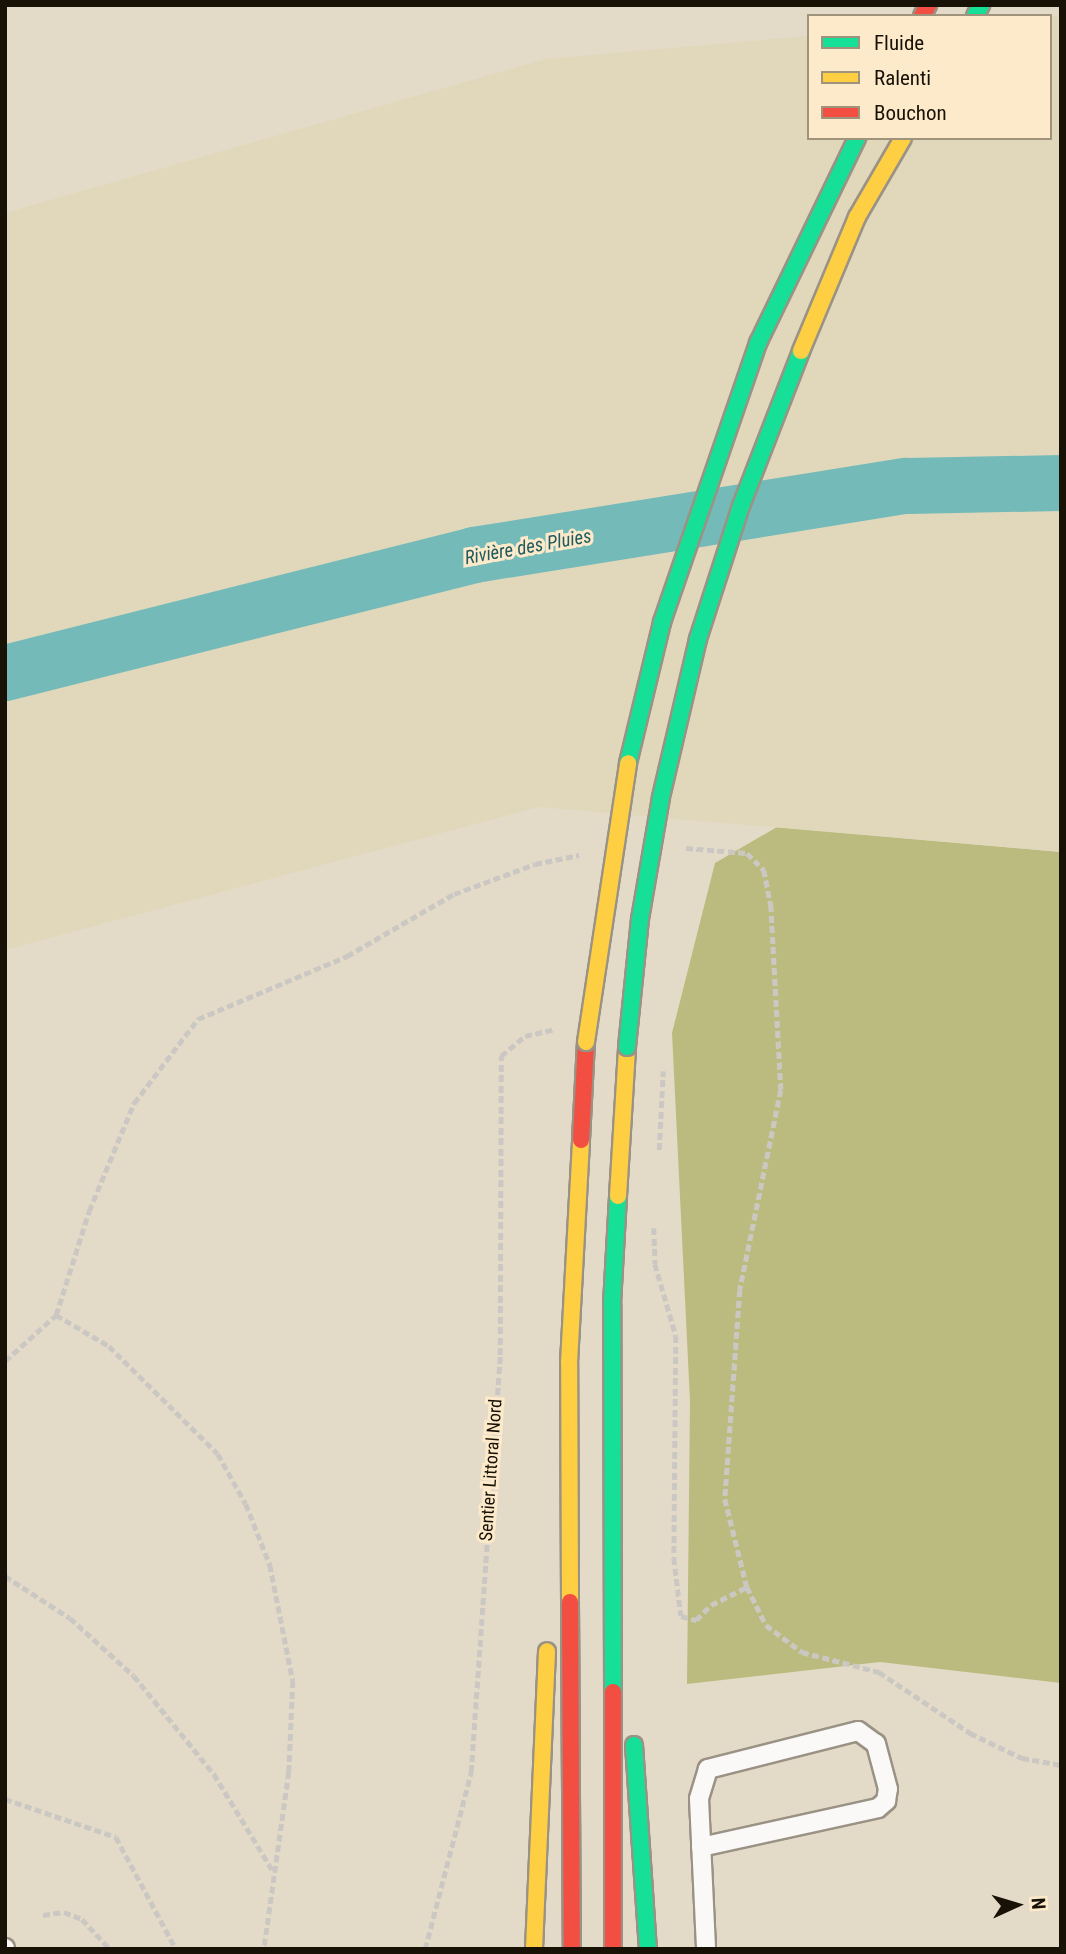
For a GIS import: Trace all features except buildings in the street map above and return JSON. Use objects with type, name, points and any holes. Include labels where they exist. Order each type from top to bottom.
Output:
[{"type":"highway","points":[[551,1579],[569,1363],[586,1042],[620,801],[662,622],[758,343],[856,140]]},
{"type":"highway","points":[[613,1949],[611,1525],[614,1238],[627,1047],[661,797],[698,639],[741,506],[797,359],[857,217],[902,140]]},
{"type":"highway","points":[[569,1363],[572,1949]]},
{"type":"highway","points":[[611,1525],[640,1809],[648,1949]]},
{"type":"highway","points":[[534,1949],[540,1764],[548,1632]]},
{"type":"lane","points":[[701,1847],[878,1808],[886,1801],[888,1789],[876,1744],[869,1734],[858,1731],[708,1769],[699,1799],[701,1847],[706,1949]]},
{"type":"lane","points":[[520,1949],[540,1764]]},
{"type":"path","points":[[682,848],[747,853],[764,870],[771,905],[781,1090],[740,1290],[725,1499],[747,1587],[766,1625],[802,1652],[879,1672],[970,1733],[1021,1758],[1061,1765]]},
{"type":"path","points":[[5,1361],[55,1315],[89,1211],[134,1103],[198,1019],[347,956],[454,894],[535,864],[583,855]]},
{"type":"path","name":"Sentier Littoral Nord","points":[[425,1949],[471,1772],[500,1354],[501,1056],[525,1036],[563,1029]]},
{"type":"path","points":[[658,1166],[662,1064]]},
{"type":"path","points":[[655,1216],[655,1264],[676,1336],[674,1558],[681,1616],[696,1620],[711,1605],[747,1587]]},
{"type":"path","points":[[55,1315],[109,1346],[218,1454],[261,1541],[293,1681],[289,1772],[264,1949]]},
{"type":"path","points":[[5,1576],[70,1618],[134,1676],[214,1774],[273,1871]]},
{"type":"path","points":[[5,1799],[116,1837],[176,1949]]},
{"type":"path","points":[[43,1915],[64,1912],[82,1919],[110,1949]]},
{"type":"green space","points":[[777,827],[1061,852],[1061,1683],[880,1662],[687,1684],[690,1401],[672,1033],[715,863]]},
{"type":"sand","points":[[1061,15],[1061,852],[539,807],[5,950],[5,213],[546,59],[807,36],[807,140],[1052,140],[1052,16]]},
{"type":"waterway","name":"Rivière des Pluies","points":[[5,673],[474,555],[907,486],[1061,483]]},
{"type":"traffic: fast","points":[[976,14],[981,5]]},
{"type":"traffic: fast","points":[[628,763],[662,622],[758,343],[856,140]]},
{"type":"traffic: fast","points":[[627,1047],[640,919],[661,797],[698,639],[741,506],[801,351]]},
{"type":"traffic: fast","points":[[613,1692],[612,1304],[618,1196]]},
{"type":"traffic: fast","points":[[634,1745],[648,1949]]},
{"type":"traffic: slow","points":[[801,351],[857,217],[902,140]]},
{"type":"traffic: slow","points":[[586,1042],[628,763]]},
{"type":"traffic: slow","points":[[618,1196],[627,1047]]},
{"type":"traffic: slow","points":[[570,1602],[569,1363],[581,1140]]},
{"type":"traffic: slow","points":[[534,1949],[547,1651]]},
{"type":"traffic: jam","points":[[923,14],[928,5]]},
{"type":"traffic: jam","points":[[581,1140],[586,1042]]},
{"type":"traffic: jam","points":[[570,1602],[572,1949]]},
{"type":"traffic: jam","points":[[613,1692],[613,1949]]}]
